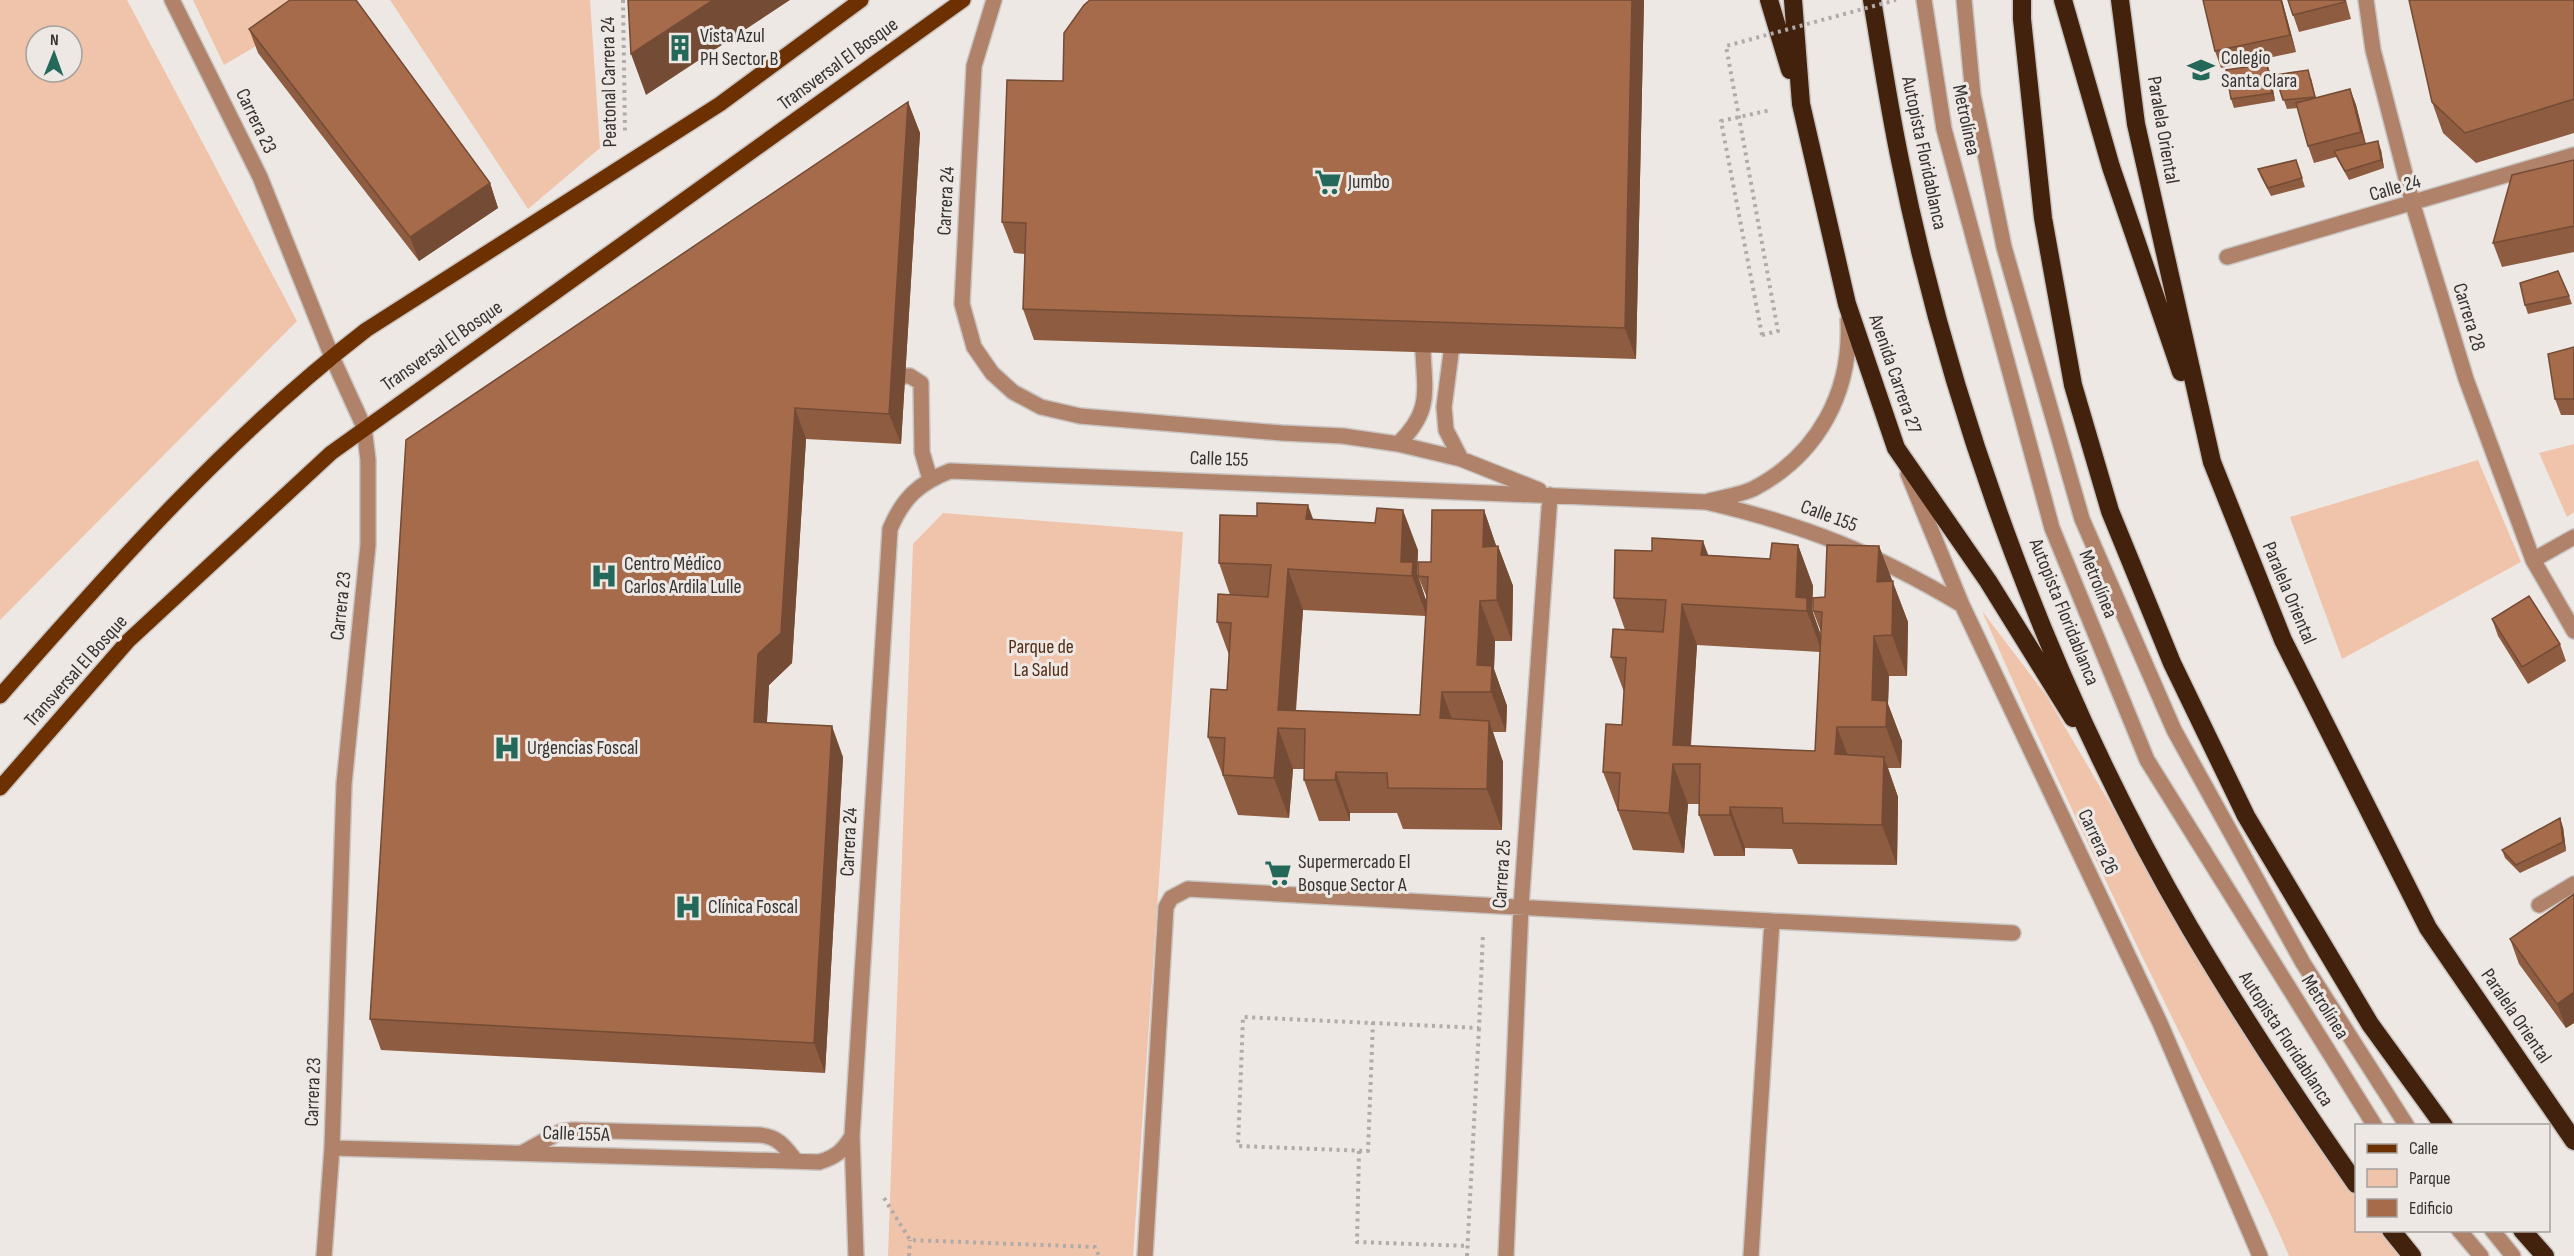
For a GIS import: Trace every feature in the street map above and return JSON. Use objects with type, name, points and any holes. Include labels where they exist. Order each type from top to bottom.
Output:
[{"type":"highway","points":[[1769,0],[1801,104]]},
{"type":"highway","name":"Avenida Carrera 27","points":[[1793,0],[1801,104],[1847,304],[1896,448],[1988,581],[2111,777]]},
{"type":"highway","name":"Autopista Floridablanca","points":[[1872,0],[1900,161],[1938,320],[1979,454],[2043,629],[2111,777],[2189,926],[2277,1070],[2355,1183]]},
{"type":"highway","points":[[2022,0],[2022,19],[2043,218],[2073,385],[2110,511],[2172,663],[2246,816],[2370,1024],[2443,1124]]},
{"type":"highway","points":[[2062,0],[2111,167],[2212,462]]},
{"type":"highway","name":"Paralela Oriental","points":[[2120,0],[2136,124],[2212,462],[2283,640],[2428,928],[2574,1141]]},
{"type":"highway","points":[[2393,1232],[2412,1256]]},
{"type":"highway","points":[[2524,1232],[2545,1256]]},
{"type":"main road","name":"Transversal El Bosque","points":[[0,696],[137,545],[202,478],[332,357],[366,330],[720,104],[861,0]]},
{"type":"main road","name":"Transversal El Bosque","points":[[0,788],[128,641],[331,453],[364,427],[963,0]]},
{"type":"street","name":"Carrera 23","points":[[172,0],[260,177],[332,357],[364,427],[368,460],[368,545],[344,784],[332,1148],[324,1256]]},
{"type":"street","name":"Carrera 24","points":[[993,0],[974,66],[962,304],[974,347],[992,372],[1013,392]]},
{"type":"street","name":"Metrolínea","points":[[1924,0],[1944,129],[2052,528],[2147,760],[2373,1124]]},
{"type":"street","name":"Metrolínea","points":[[1964,0],[1973,95],[2004,247],[2082,519],[2174,730],[2303,963],[2406,1124]]},
{"type":"street","name":"Carrera 28","points":[[2366,0],[2373,50],[2413,205],[2466,379],[2533,560],[2574,631]]},
{"type":"street","name":"Calle 24","points":[[2228,257],[2413,205],[2574,155]]},
{"type":"street","name":"Calle 155","points":[[1706,502],[1752,489],[1762,483],[1792,464],[1823,429],[1842,386],[1849,340],[1847,304]]},
{"type":"street","points":[[1398,444],[1416,426],[1421,412],[1425,391],[1423,352]]},
{"type":"street","points":[[1451,353],[1444,407],[1446,430],[1461,459]]},
{"type":"street","points":[[866,375],[910,376],[921,383],[922,452],[930,478]]},
{"type":"street","name":"Calle 155","points":[[1013,392],[1041,407],[1080,416],[1282,434],[1343,436],[1398,444],[1461,459],[1550,495]]},
{"type":"street","name":"Carrera 26","points":[[1896,448],[1962,605],[2160,1023],[2260,1256]]},
{"type":"street","name":"Calle 155","points":[[899,508],[914,490],[930,478],[950,471],[1706,502],[1796,525],[1840,541],[1882,560],[1962,605]]},
{"type":"street","name":"Carrera 25","points":[[1506,1256],[1521,907],[1550,495]]},
{"type":"street","name":"Carrera 24","points":[[855,1256],[852,1136],[887,552],[890,529],[899,508]]},
{"type":"street","points":[[2533,560],[2574,537]]},
{"type":"street","points":[[2539,905],[2574,884]]},
{"type":"street","points":[[1145,1256],[1166,907],[1171,898],[1188,889],[2013,933]]},
{"type":"street","points":[[1751,1256],[1772,921]]},
{"type":"street","points":[[522,1153],[560,1131],[749,1135],[773,1137],[782,1142],[796,1161]]},
{"type":"street","name":"Calle 155A","points":[[332,1148],[819,1162],[839,1154],[852,1136]]},
{"type":"street","points":[[2461,1232],[2481,1256]]},
{"type":"street","points":[[2494,1232],[2512,1256]]},
{"type":"path","name":"Peatonal Carrera 24","points":[[622,0],[626,163]]},
{"type":"path","points":[[1801,104],[1721,121],[1762,335],[1778,331],[1726,46],[1896,0]]},
{"type":"path","points":[[1467,1256],[1485,905]]},
{"type":"path","points":[[1373,1022],[1368,1151],[1238,1146],[1243,1017],[1373,1022],[1479,1028]]},
{"type":"path","points":[[1359,1151],[1357,1242],[1468,1246]]},
{"type":"path","points":[[880,1192],[910,1240],[909,1256]]},
{"type":"path","points":[[910,1240],[1095,1247],[1100,1256]]},
{"type":"green space","points":[[0,0],[127,0],[297,321],[0,620]]},
{"type":"green space","points":[[193,0],[333,0],[224,65]]},
{"type":"green space","points":[[390,0],[590,0],[600,148],[528,209]]},
{"type":"green space","points":[[2574,444],[2574,512],[2567,517],[2539,453]]},
{"type":"green space","points":[[2478,460],[2521,562],[2342,659],[2290,517]]},
{"type":"green space","name":"Parque de La Salud","points":[[943,513],[1183,532],[1133,1256],[888,1256],[913,544]]},
{"type":"green space","points":[[1982,611],[2046,695],[2178,919],[2355,1184],[2355,1232],[2390,1232],[2408,1256],[2289,1256],[2109,888]]},
{"type":"building","points":[[290,0],[356,0],[490,183],[410,237],[249,29]]},
{"type":"building","points":[[628,0],[713,0],[631,54]]},
{"type":"building","name":"Jumbo","points":[[1090,0],[1632,0],[1625,328],[1023,309],[1026,223],[1002,222],[1007,80],[1063,81],[1064,33]]},
{"type":"building","points":[[2203,0],[2281,0],[2290,35],[2215,51]]},
{"type":"building","points":[[2288,0],[2345,0],[2345,2],[2293,15]]},
{"type":"building","points":[[2409,0],[2574,0],[2574,99],[2465,133],[2432,102]]},
{"type":"building","points":[[2267,64],[2272,93],[2231,99],[2226,70]]},
{"type":"building","points":[[2308,70],[2315,97],[2283,100],[2275,75]]},
{"type":"building","points":[[2350,89],[2361,132],[2308,146],[2296,103]]},
{"type":"building","name":"Centro Médico Carlos Ardila Lulle","points":[[908,102],[889,414],[795,408],[781,633],[758,654],[754,722],[832,726],[814,1043],[370,1019],[406,440]]},
{"type":"building","points":[[2378,141],[2381,160],[2345,171],[2334,151]]},
{"type":"building","points":[[2296,160],[2302,178],[2268,188],[2258,169]]},
{"type":"building","points":[[2574,160],[2574,226],[2493,243],[2512,175]]},
{"type":"building","points":[[2558,271],[2569,296],[2525,305],[2520,283]]},
{"type":"building","points":[[2574,347],[2574,399],[2555,399],[2548,354]]},
{"type":"building","points":[[1257,503],[1308,505],[1306,519],[1375,523],[1377,508],[1403,510],[1401,562],[1413,562],[1412,576],[1288,569],[1278,710],[1420,715],[1428,577],[1418,576],[1418,562],[1431,562],[1432,510],[1484,510],[1483,547],[1498,546],[1497,600],[1480,601],[1477,665],[1492,666],[1491,692],[1442,692],[1440,718],[1489,721],[1487,789],[1388,788],[1387,773],[1336,772],[1335,780],[1304,780],[1305,729],[1278,728],[1274,778],[1223,775],[1225,738],[1208,737],[1211,689],[1227,690],[1231,623],[1217,622],[1218,594],[1268,597],[1271,565],[1219,563],[1220,515],[1257,516]]},
{"type":"building","points":[[1652,538],[1703,541],[1701,555],[1770,559],[1772,543],[1798,545],[1796,597],[1807,598],[1807,611],[1682,604],[1673,745],[1815,751],[1822,612],[1813,611],[1813,598],[1825,597],[1827,545],[1879,546],[1877,582],[1893,581],[1892,635],[1874,636],[1872,700],[1887,701],[1886,727],[1837,727],[1835,754],[1884,757],[1882,825],[1783,823],[1782,808],[1730,807],[1730,815],[1699,815],[1700,764],[1673,764],[1669,813],[1618,810],[1620,773],[1603,772],[1606,724],[1622,725],[1626,658],[1611,657],[1613,629],[1663,632],[1666,600],[1614,598],[1615,550],[1652,551]]},
{"type":"building","points":[[2529,596],[2560,644],[2522,667],[2492,619]]},
{"type":"building","points":[[2560,818],[2563,842],[2516,865],[2502,850]]},
{"type":"building","points":[[2574,894],[2574,992],[2557,1004],[2510,939]]},
{"type":"place","name":"Vista Azul PH Sector B","points":[[680,48]]},
{"type":"place","name":"Colegio Santa Clara","points":[[2201,70]]},
{"type":"place","name":"Jumbo","points":[[1328,182]]},
{"type":"place","name":"Centro Médico Carlos Ardila Lulle","points":[[604,576]]},
{"type":"place","name":"Urgencias Foscal","points":[[507,748]]},
{"type":"place","name":"Supermercado El Bosque Sector A","points":[[1278,873]]},
{"type":"place","name":"Clínica Foscal","points":[[688,907]]}]
